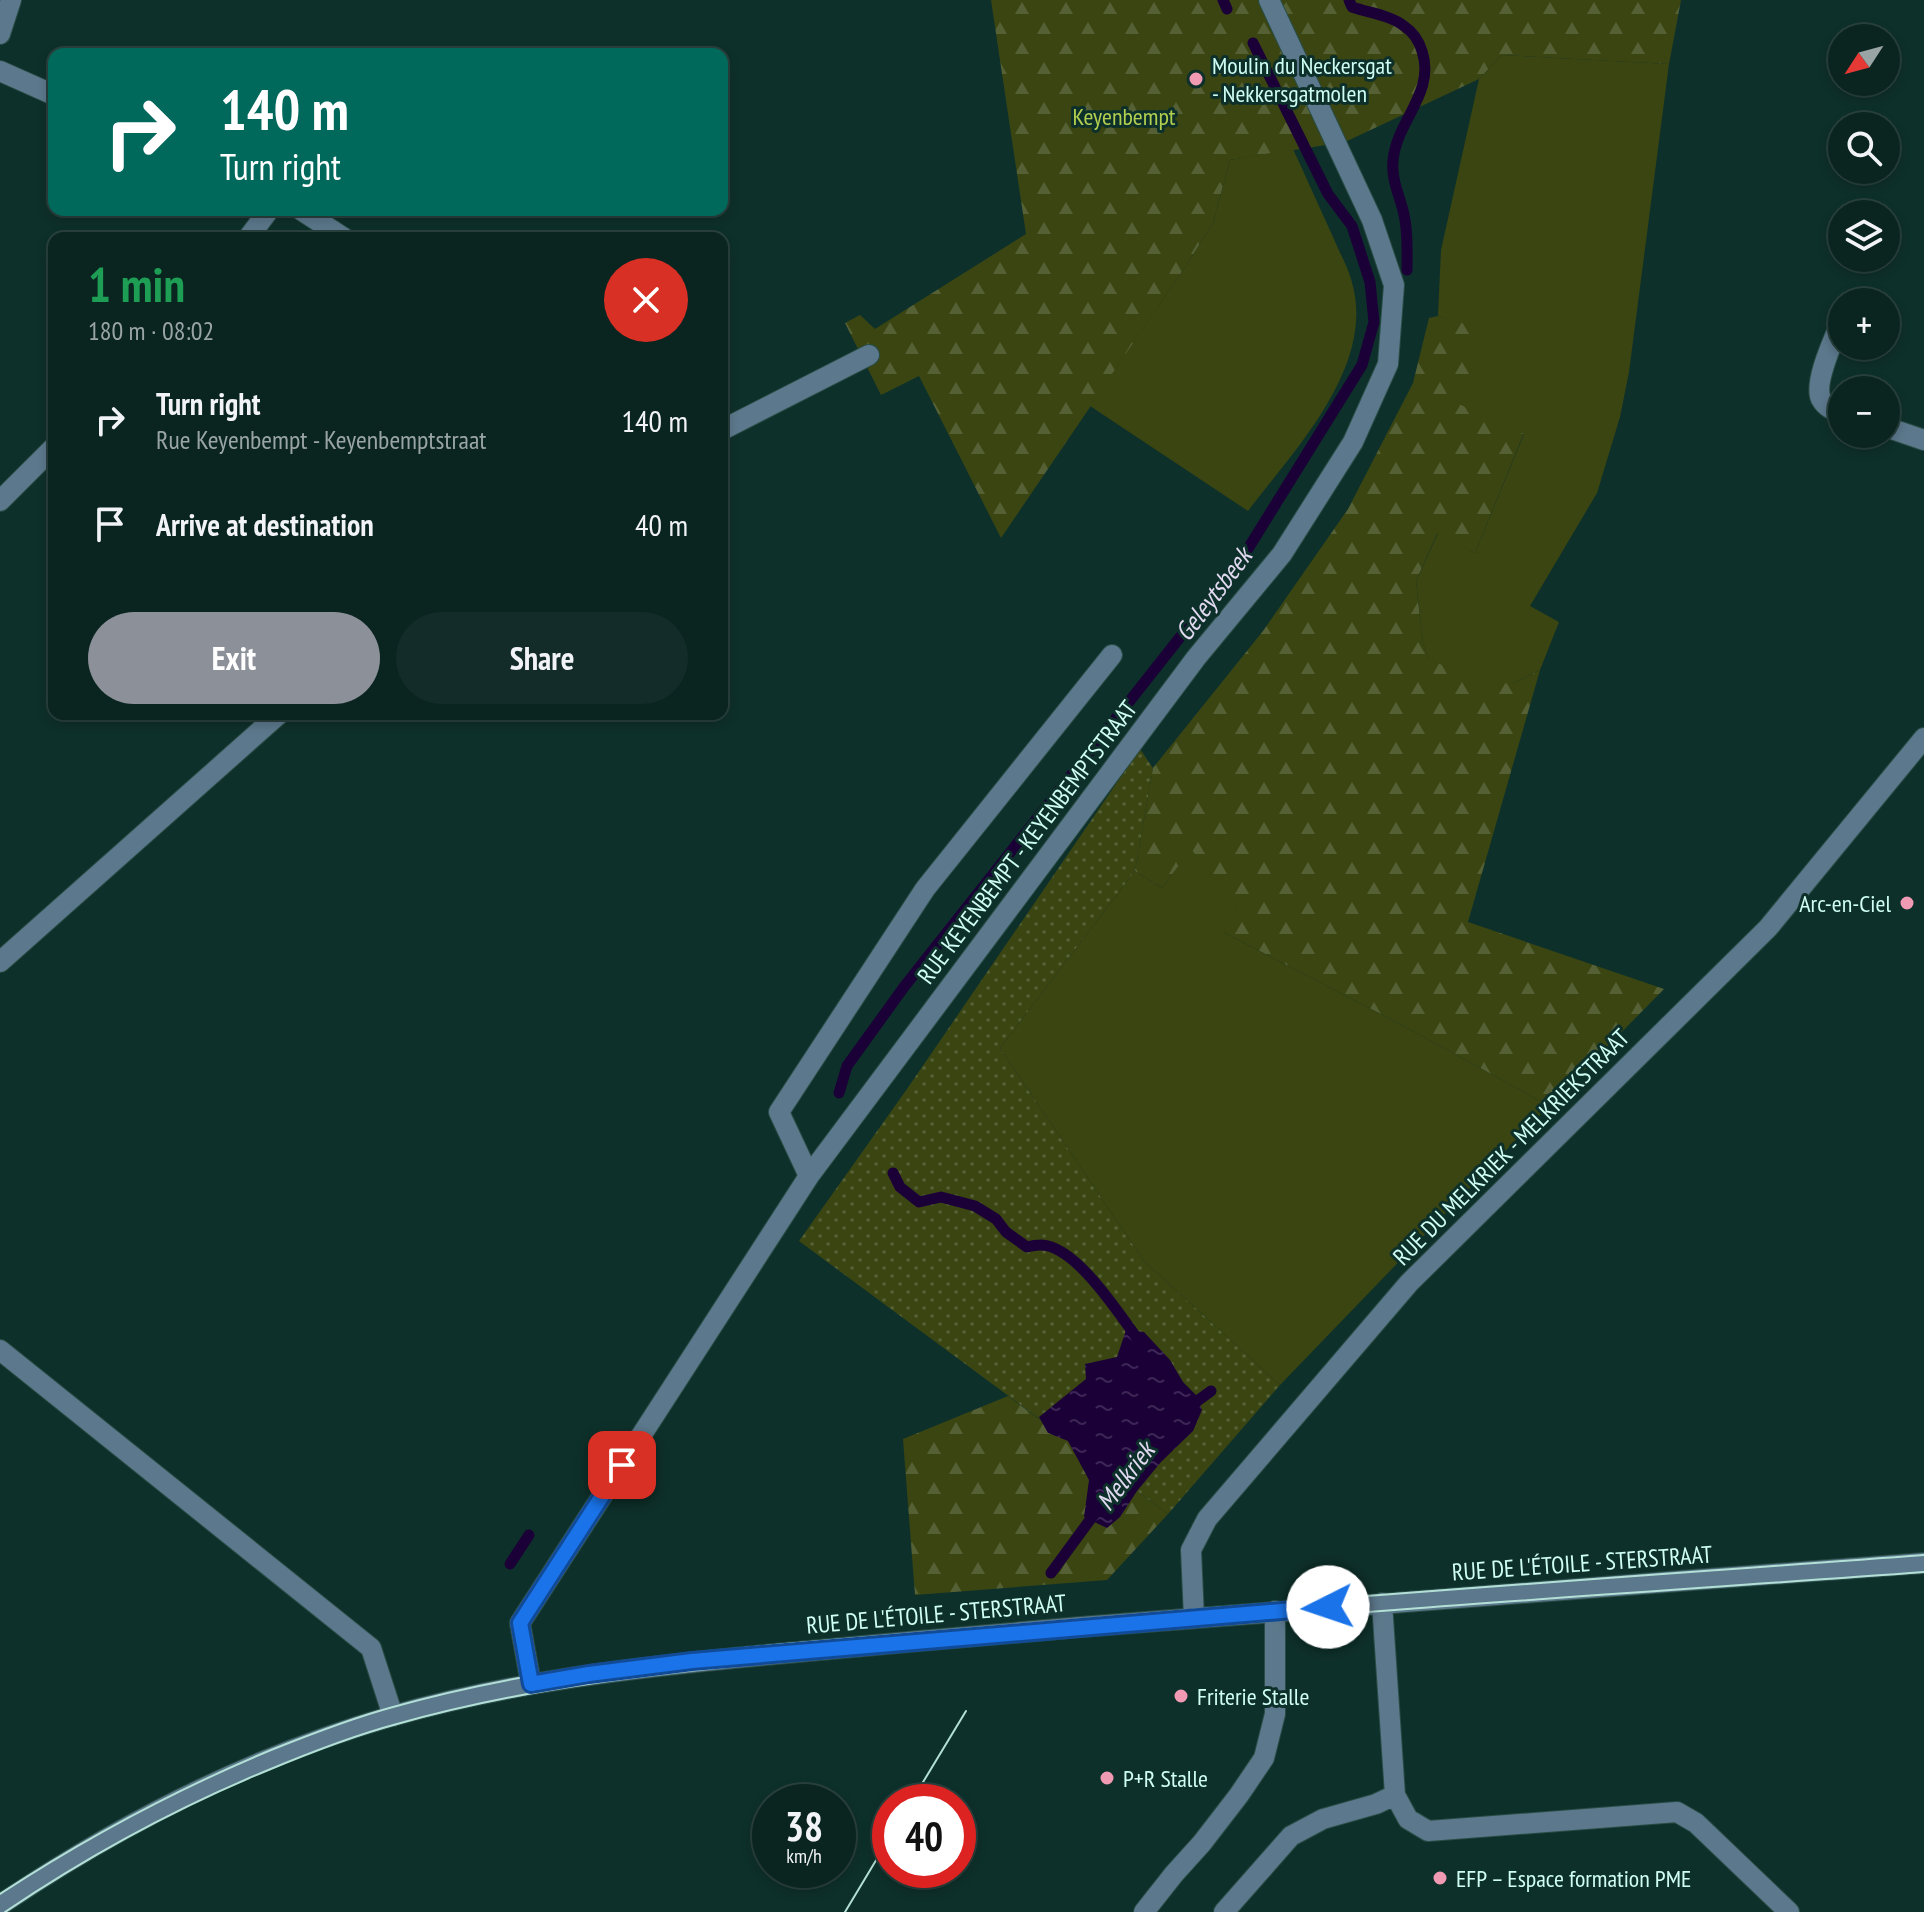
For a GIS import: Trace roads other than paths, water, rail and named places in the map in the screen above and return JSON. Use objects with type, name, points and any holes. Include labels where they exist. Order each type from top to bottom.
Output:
[{"type":"street","points":[[0,34],[11,0]]},
{"type":"street","name":"RUE KEYENBEMPT - KEYENBEMPTSTRAAT","points":[[531,1684],[520,1623],[809,1176],[1196,658],[1282,554],[1353,442],[1388,364],[1394,285],[1377,233],[1269,0]]},
{"type":"street","points":[[0,71],[48,92]]},
{"type":"street","points":[[310,216],[335,232]]},
{"type":"street","points":[[728,427],[869,355]]},
{"type":"street","points":[[1828,359],[1819,385],[1820,397],[1828,408]]},
{"type":"street","points":[[1900,432],[1924,440]]},
{"type":"street","points":[[0,501],[48,453]]},
{"type":"street","points":[[809,1176],[779,1112],[925,889],[1112,655]]},
{"type":"street","points":[[0,962],[272,720]]},
{"type":"street","name":"RUE DU MELKRIEK - MELKRIEKSTRAAT","points":[[1194,1618],[1191,1550],[1207,1519],[1409,1283],[1768,928],[1924,738]]},
{"type":"street","points":[[0,1350],[371,1648],[393,1716]]},
{"type":"street","name":"RUE DE L'ÉTOILE - STERSTRAAT","points":[[0,1905],[55,1869],[174,1802],[306,1745],[393,1716],[531,1684],[692,1661],[1275,1611],[1924,1563]]},
{"type":"street","points":[[1382,1603],[1395,1795],[1408,1819],[1428,1831],[1677,1812],[1696,1823],[1789,1912]]},
{"type":"street","points":[[1144,1912],[1202,1843],[1264,1758],[1275,1714],[1275,1611]]},
{"type":"street","points":[[1224,1912],[1291,1836],[1323,1819],[1376,1804],[1395,1795]]},
{"type":"water","points":[[1126,1330],[1144,1332],[1170,1360],[1183,1382],[1196,1395],[1202,1410],[1193,1431],[1161,1462],[1120,1517],[1107,1528],[1084,1517],[1089,1480],[1068,1441],[1048,1433],[1039,1417],[1086,1379],[1085,1364],[1117,1357]]},
{"type":"waterway","name":"Geleytsbeek","points":[[1223,0],[1227,9]]},
{"type":"waterway","name":"Geleytsbeek","points":[[1349,0],[1352,7],[1404,26],[1415,37],[1422,51],[1424,80],[1401,133],[1393,161],[1406,226],[1407,270]]},
{"type":"waterway","name":"Geleytsbeek","points":[[839,1093],[847,1066],[904,987],[1241,560],[1362,365],[1374,322],[1370,282],[1352,226],[1328,194],[1253,43]]},
{"type":"waterway","points":[[893,1173],[900,1187],[919,1202],[941,1197],[975,1206],[996,1219],[1006,1232],[1027,1247],[1040,1245],[1054,1248],[1068,1256],[1096,1283],[1139,1341]]},
{"type":"waterway","name":"Melkriek","points":[[1189,1407],[1211,1391]]},
{"type":"waterway","name":"Melkriek","points":[[1051,1573],[1098,1509]]},
{"type":"waterway","points":[[510,1564],[529,1535]]},
{"type":"tram line","points":[[0,1894],[132,1816],[200,1781],[271,1750],[393,1707],[538,1674],[785,1644],[1285,1602],[1924,1555]]},
{"type":"tram line","points":[[5,1912],[132,1835],[198,1801],[282,1764],[397,1724],[542,1691],[788,1661],[1309,1617],[1924,1572]]},
{"type":"tram line","points":[[922,1784],[966,1711]]},
{"type":"tram line","points":[[845,1912],[872,1867]]},
{"type":"place","name":"Moulin du Neckersgat - Nekkersgatmolen","points":[[1196,79]]},
{"type":"place","name":"Arc-en-Ciel","points":[[1907,903]]},
{"type":"place","name":"Friterie Stalle","points":[[1181,1696]]},
{"type":"place","name":"P+R Stalle","points":[[1107,1778]]},
{"type":"place","name":"EFP – Espace formation PME","points":[[1440,1878]]},
{"type":"park label","name":"Keyenbempt","points":[[1124,116]]}]
